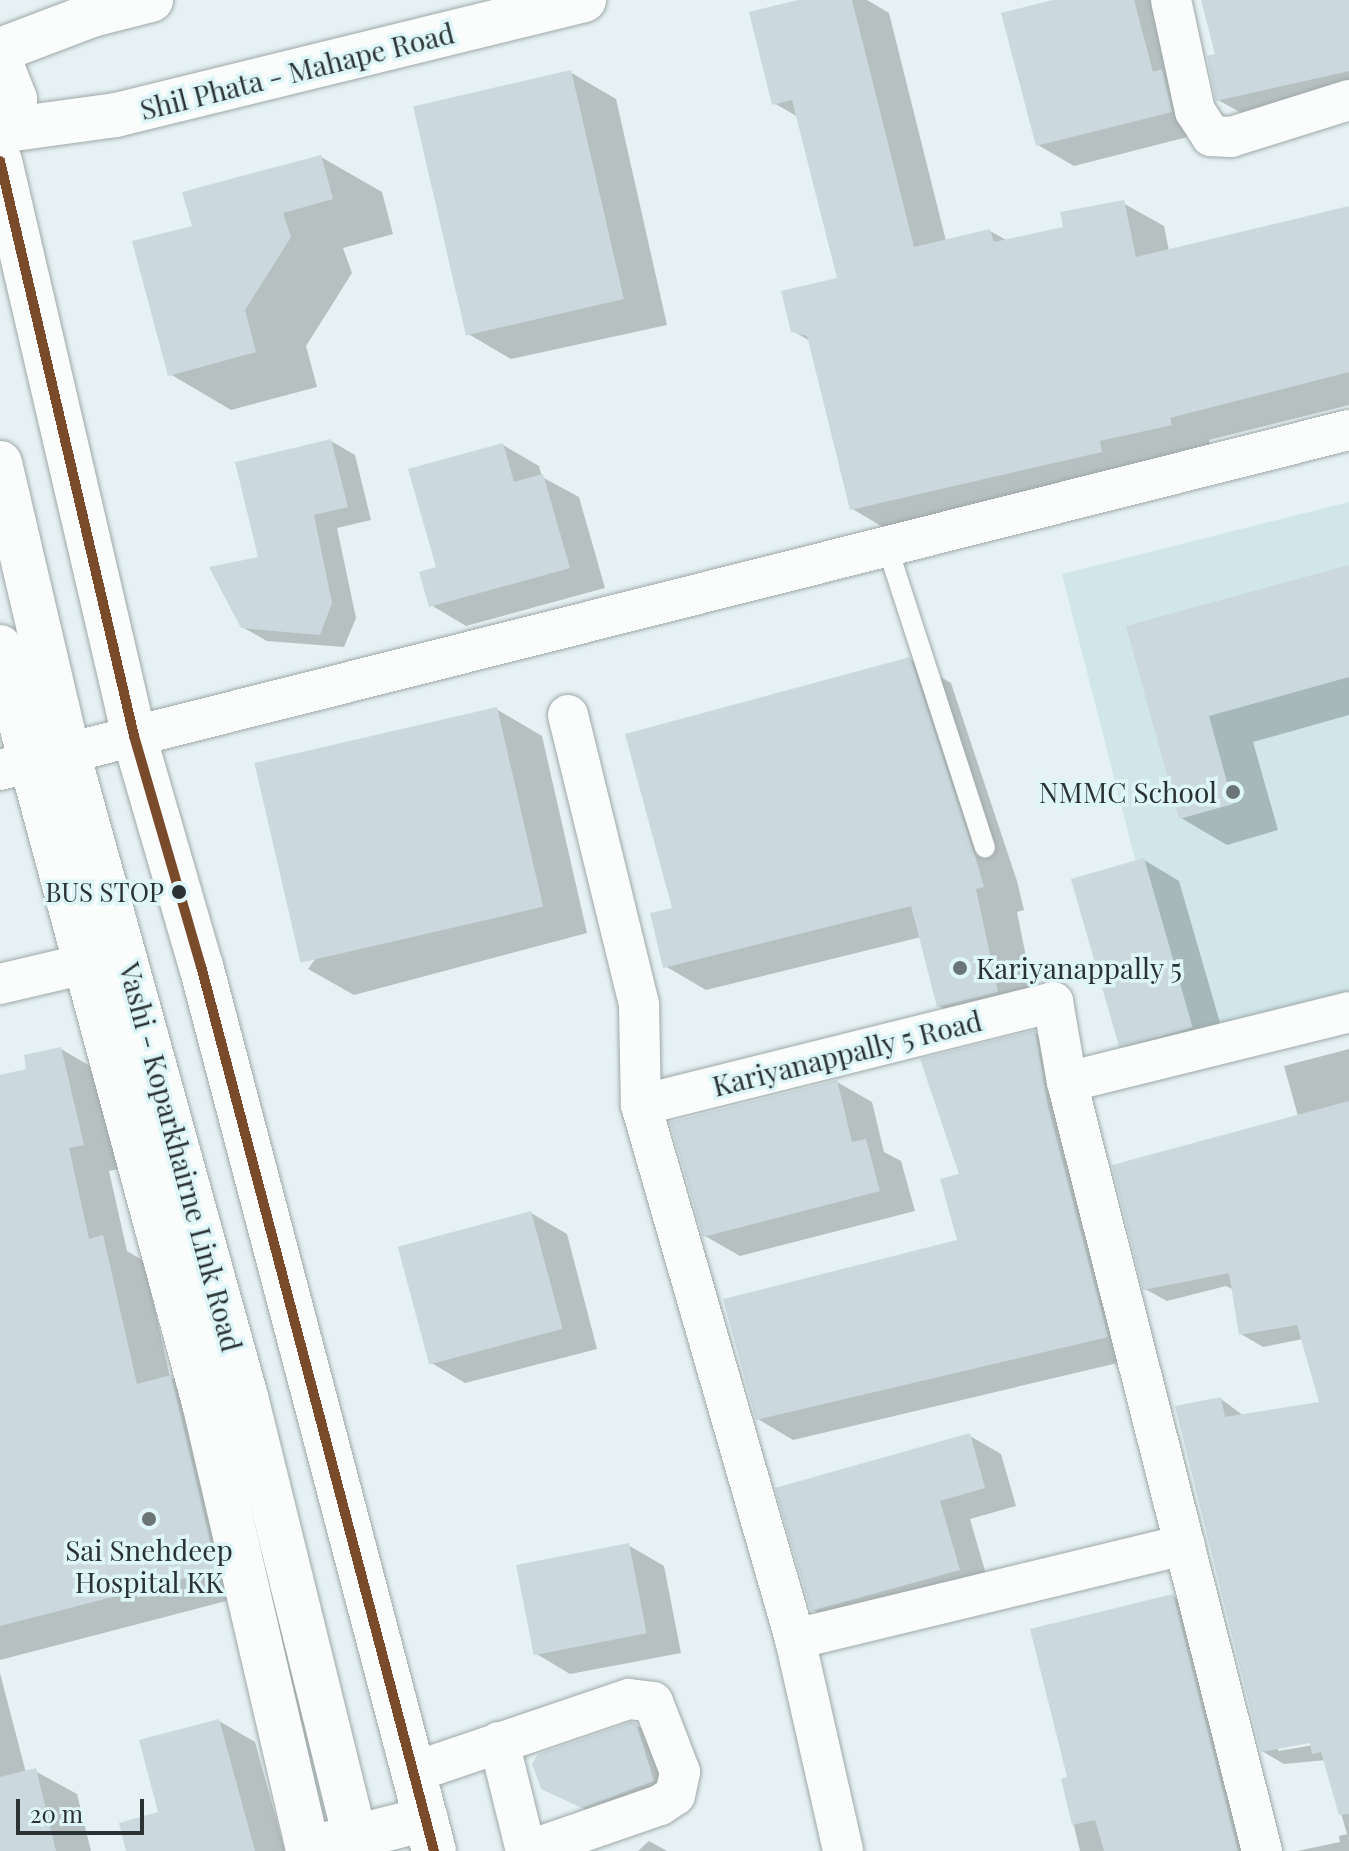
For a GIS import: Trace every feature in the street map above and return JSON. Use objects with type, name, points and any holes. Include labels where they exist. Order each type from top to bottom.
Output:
[{"type":"main road","points":[[0,50],[92,15],[151,0]]},
{"type":"main road","name":"Shil Phata - Mahape Road","points":[[2,143],[584,0]]},
{"type":"main road","points":[[0,61],[14,89],[2,143],[134,736],[201,966],[430,1835],[307,1850],[226,1402]]},
{"type":"main road","name":"Vashi - Koparkhairne Link Road","points":[[0,463],[33,762],[104,982],[357,1844]]},
{"type":"main road","points":[[0,647],[33,762]]},
{"type":"street","points":[[1171,0],[1195,111],[1211,136],[1231,137],[1349,100]]},
{"type":"street","points":[[33,762],[1349,430]]},
{"type":"street","points":[[568,715],[639,1005],[641,1105],[795,1639],[843,1851]]},
{"type":"street","points":[[0,984],[104,982]]},
{"type":"street","name":"Kariyanappally 5 Road","points":[[641,1105],[1053,1002],[1067,1082]]},
{"type":"street","points":[[1262,1851],[1067,1082],[1349,1012]]},
{"type":"street","points":[[795,1639],[1185,1545]]},
{"type":"street","points":[[414,1772],[499,1742],[641,1698],[659,1708],[680,1772],[675,1795],[660,1805],[526,1851],[499,1742]]},
{"type":"lane","points":[[887,546],[985,847]]},
{"type":"shaded area","name":"NMMC School","points":[[1349,502],[1349,1010],[1184,1051],[1062,574]]},
{"type":"building","points":[[798,0],[852,0],[914,247],[990,229],[994,242],[1063,227],[1060,212],[1124,200],[1136,257],[1349,206],[1349,372],[1170,418],[1172,425],[1100,441],[1102,452],[850,510],[807,336],[791,332],[781,291],[837,278],[792,100],[772,105],[749,12]]},
{"type":"building","points":[[1053,0],[1134,0],[1153,72],[1162,69],[1172,112],[1036,146],[1001,13]]},
{"type":"building","points":[[1201,0],[1349,0],[1349,71],[1216,101],[1207,56],[1215,54]]},
{"type":"building","points":[[571,70],[624,299],[466,335],[413,106]]},
{"type":"building","points":[[321,155],[333,199],[283,213],[291,237],[245,310],[256,352],[168,376],[132,241],[192,226],[182,192]]},
{"type":"building","points":[[331,439],[348,507],[314,515],[332,603],[320,635],[241,628],[209,567],[258,557],[235,462]]},
{"type":"building","points":[[503,443],[514,482],[543,474],[570,568],[429,607],[419,572],[436,567],[408,469]]},
{"type":"building","points":[[1349,565],[1349,677],[1209,716],[1233,804],[1179,819],[1126,626]]},
{"type":"building","points":[[910,657],[984,887],[976,889],[998,992],[937,1007],[911,906],[663,968],[650,913],[672,908],[625,734]]},
{"type":"building","points":[[497,707],[543,907],[300,963],[254,763]]},
{"type":"building","points":[[1144,858],[1193,1027],[1119,1048],[1071,879]]},
{"type":"building","points":[[1035,1030],[1048,1107],[1108,1337],[756,1420],[723,1299],[957,1240],[940,1179],[959,1174],[920,1059]]},
{"type":"building","points":[[61,1047],[84,1145],[69,1148],[89,1239],[103,1235],[137,1384],[171,1375],[217,1570],[0,1626],[0,1075],[26,1069],[24,1055]]},
{"type":"building","points":[[837,1080],[852,1142],[866,1139],[880,1191],[703,1237],[670,1122]]},
{"type":"building","points":[[1349,1101],[1349,1814],[1339,1815],[1321,1752],[1312,1754],[1310,1743],[1261,1752],[1175,1406],[1221,1397],[1225,1417],[1319,1402],[1297,1325],[1239,1335],[1229,1273],[1143,1290],[1112,1165]]},
{"type":"building","points":[[531,1211],[563,1329],[429,1365],[398,1247]]},
{"type":"building","points":[[970,1433],[985,1488],[940,1501],[960,1570],[811,1611],[775,1488]]},
{"type":"building","points":[[629,1543],[647,1633],[534,1655],[516,1565]]},
{"type":"building","points":[[1173,1594],[1238,1851],[1104,1851],[1095,1820],[1072,1825],[1061,1779],[1067,1777],[1030,1629]]},
{"type":"building","points":[[219,1719],[255,1851],[126,1851],[119,1823],[158,1812],[139,1740]]},
{"type":"building","points":[[631,1722],[636,1723],[654,1781],[582,1808],[541,1789],[532,1764],[538,1754]]},
{"type":"building","points":[[36,1768],[56,1851],[0,1851],[0,1777]]},
{"type":"transit line","points":[[0,161],[134,736],[201,966],[434,1851]]},
{"type":"place","name":"NMMC School","points":[[1233,792]]},
{"type":"place","name":"BUS STOP","points":[[179,892]]},
{"type":"place","name":"Kariyanappally 5","points":[[960,968]]},
{"type":"place","name":"Sai Snehdeep Hospital KK","points":[[149,1519]]}]
